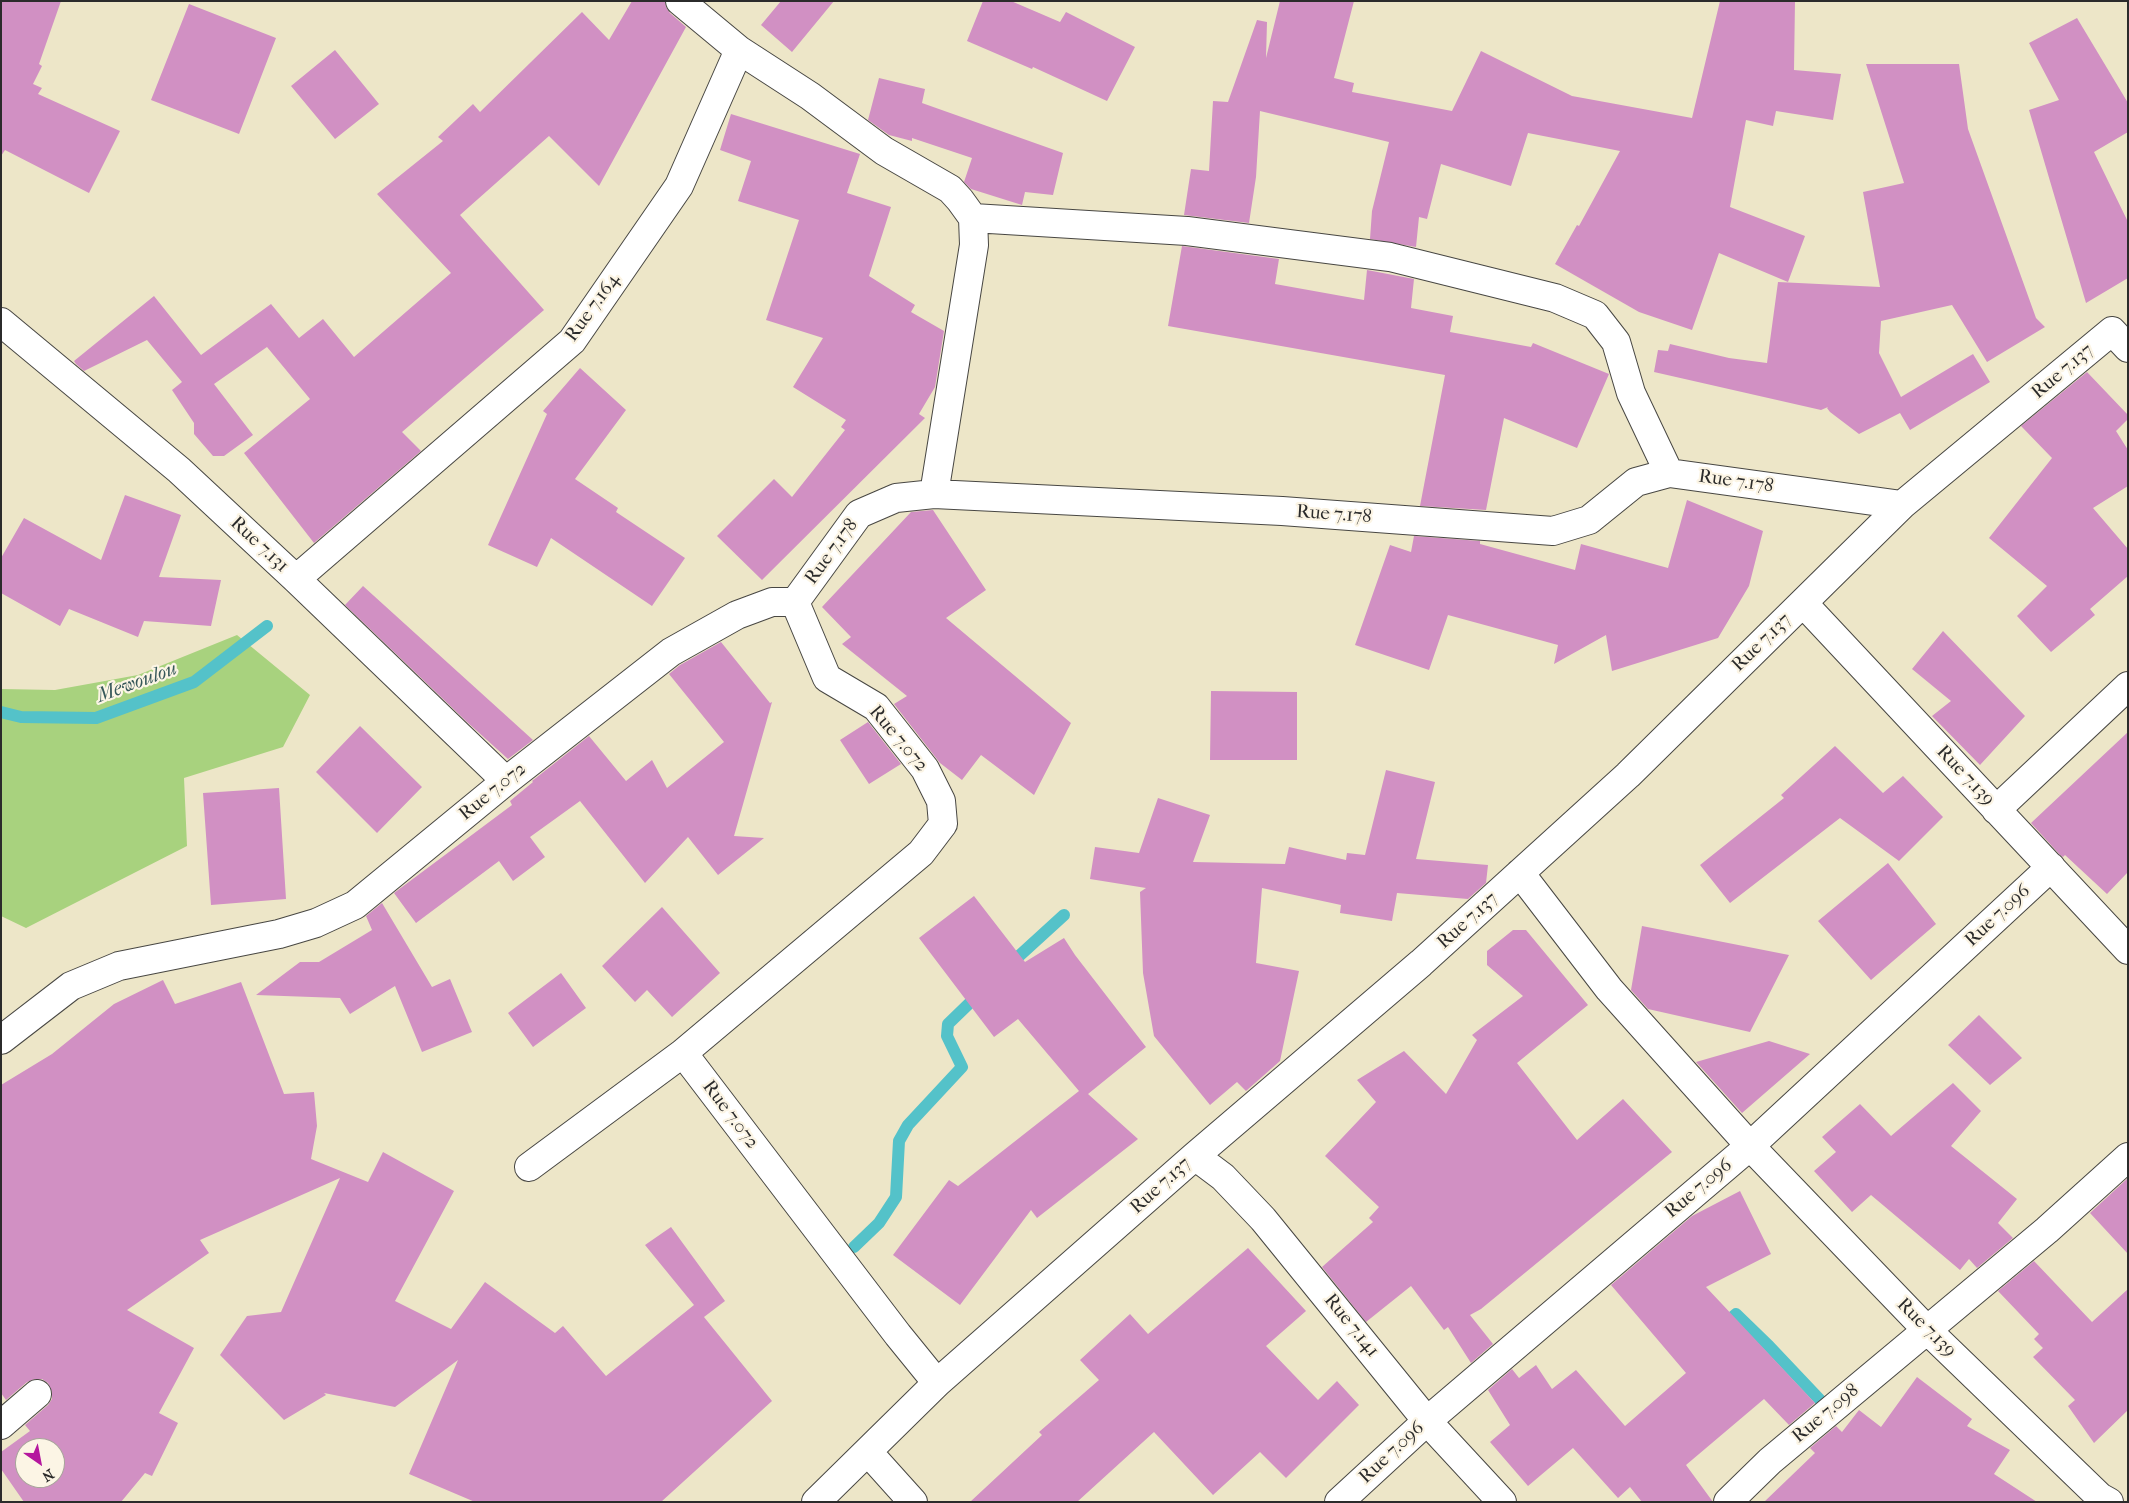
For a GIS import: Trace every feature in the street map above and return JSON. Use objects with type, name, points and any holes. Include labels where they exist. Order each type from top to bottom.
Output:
[{"type":"street","points":[[680,1],[739,50],[810,96],[884,151],[950,190],[973,218],[974,245],[934,494]]},
{"type":"street","name":"Rue 7.164","points":[[296,579],[572,341],[679,186],[739,50]]},
{"type":"street","points":[[973,218],[1187,231],[1390,258],[1555,298],[1595,316],[1616,342],[1631,393],[1669,473]]},
{"type":"street","name":"Rue 7.131","points":[[1,322],[179,470],[296,579],[506,781]]},
{"type":"street","name":"Rue 7.137","points":[[816,1502],[938,1382],[1195,1156],[1421,964],[1628,774],[1902,505],[2122,333]]},
{"type":"street","name":"Rue 7.178","points":[[795,602],[859,514],[896,498],[934,494],[1282,512],[1553,531],[1589,520],[1636,482],[1669,473],[1902,505]]},
{"type":"street","name":"Rue 7.072","points":[[1,1040],[72,986],[119,966],[279,934],[316,923],[356,905],[506,781],[671,652],[737,615],[772,602],[795,602],[827,678],[876,707],[925,769],[941,801],[943,824],[921,853],[683,1053],[898,1335],[938,1382]]},
{"type":"street","name":"Rue 7.139","points":[[1803,603],[2128,950]]},
{"type":"street","points":[[1996,810],[2128,686]]},
{"type":"street","name":"Rue 7.096","points":[[1339,1502],[1427,1421],[1750,1146],[2050,867]]},
{"type":"street","name":"Rue 7.139","points":[[1520,873],[1609,988],[1750,1146],[1926,1329],[2100,1497],[2109,1502]]},
{"type":"street","points":[[529,1167],[683,1053]]},
{"type":"street","name":"Rue 7.141","points":[[1195,1156],[1223,1177],[1263,1219],[1427,1421],[1502,1502]]},
{"type":"street","name":"Rue 7.098","points":[[1728,1502],[1770,1461],[2046,1230],[2128,1157]]},
{"type":"street","points":[[1,1425],[37,1394]]},
{"type":"street","points":[[868,1452],[913,1502]]},
{"type":"green space","points":[[237,635],[310,695],[283,747],[184,778],[187,846],[26,928],[1,916],[1,689],[55,690],[138,675]]},
{"type":"building","points":[[1,1],[61,1],[39,64],[42,66],[33,84],[42,88],[38,94],[120,131],[89,193],[5,150],[1,156]]},
{"type":"building","points":[[632,1],[665,1],[670,13],[686,27],[599,186],[549,136],[460,215],[544,310],[402,432],[421,451],[314,543],[244,453],[310,399],[267,347],[214,384],[253,435],[224,456],[213,456],[194,434],[194,423],[172,390],[182,382],[147,340],[84,371],[74,361],[154,296],[201,355],[271,304],[299,338],[323,319],[354,357],[451,273],[377,194],[443,141],[438,137],[473,104],[480,112],[582,12],[609,40]]},
{"type":"building","points":[[781,1],[834,1],[792,52],[761,25]]},
{"type":"building","points":[[983,1],[1011,1],[1060,22],[1066,12],[1135,47],[1107,101],[1033,67],[1032,69],[967,41]]},
{"type":"building","points":[[1280,1],[1354,1],[1334,78],[1354,83],[1352,92],[1452,111],[1481,51],[1572,96],[1692,118],[1720,1],[1795,1],[1794,70],[1841,74],[1833,120],[1776,111],[1773,126],[1746,120],[1730,207],[1805,236],[1788,282],[1719,253],[1692,330],[1639,312],[1555,264],[1577,225],[1579,226],[1620,151],[1528,133],[1511,186],[1441,164],[1427,219],[1419,217],[1416,247],[1370,239],[1372,211],[1389,142],[1260,111],[1256,177],[1249,223],[1184,215],[1191,169],[1209,171],[1213,101],[1228,102],[1257,20],[1267,22],[1266,58]]},
{"type":"building","points":[[189,4],[276,38],[239,134],[151,100]]},
{"type":"building","points":[[2077,18],[2128,103],[2128,132],[2094,152],[2128,222],[2128,278],[2086,303],[2029,110],[2059,100],[2029,43]]},
{"type":"building","points":[[335,50],[379,104],[335,139],[291,86]]},
{"type":"building","points":[[1866,64],[1959,64],[1968,129],[2036,318],[2045,327],[1987,362],[1952,305],[1881,321],[1879,353],[1901,397],[1973,354],[1990,382],[1910,430],[1900,413],[1859,434],[1830,412],[1828,407],[1821,410],[1654,372],[1658,350],[1668,351],[1670,344],[1729,358],[1767,363],[1778,282],[1880,287],[1863,192],[1904,183]]},
{"type":"building","points":[[879,78],[925,89],[922,103],[1063,153],[1053,195],[1025,192],[1022,205],[971,189],[964,182],[972,158],[912,138],[912,141],[889,135],[868,120]]},
{"type":"building","points":[[731,114],[860,154],[847,193],[891,207],[869,276],[915,305],[911,312],[944,331],[935,387],[919,414],[925,418],[762,580],[717,536],[774,479],[792,497],[845,430],[841,427],[846,420],[793,387],[823,338],[766,320],[799,220],[738,201],[751,161],[720,150]]},
{"type":"building","points":[[1182,246],[1279,259],[1275,284],[1364,300],[1367,270],[1414,279],[1411,308],[1453,316],[1450,332],[1531,347],[1533,343],[1609,374],[1577,448],[1504,418],[1486,510],[1420,506],[1445,375],[1168,326]]},
{"type":"building","points":[[580,368],[626,410],[575,479],[618,508],[616,512],[685,558],[652,606],[551,538],[537,567],[488,545],[547,414],[543,411]]},
{"type":"building","points":[[2087,372],[2128,415],[2128,419],[2116,431],[2128,450],[2128,486],[2093,508],[2128,549],[2128,576],[2090,609],[2095,615],[2051,652],[2017,616],[2047,586],[1989,538],[2052,458],[2021,426]]},
{"type":"building","points":[[125,495],[181,515],[159,577],[221,580],[211,626],[144,621],[138,637],[69,609],[60,626],[1,593],[1,558],[24,518],[101,560]]},
{"type":"building","points":[[1687,500],[1763,531],[1749,586],[1718,638],[1612,671],[1606,635],[1554,664],[1558,645],[1448,615],[1429,670],[1355,645],[1390,545],[1411,552],[1414,536],[1480,541],[1480,544],[1575,570],[1581,544],[1668,568]]},
{"type":"building","points":[[933,510],[986,590],[946,618],[1071,723],[1034,795],[981,755],[962,780],[940,763],[894,704],[907,696],[842,644],[851,637],[822,607],[911,512]]},
{"type":"building","points":[[363,586],[533,740],[508,759],[467,722],[345,605]]},
{"type":"building","points":[[1943,631],[2025,716],[1980,765],[1932,716],[1951,701],[1912,669]]},
{"type":"building","points":[[721,642],[770,703],[772,702],[734,836],[764,838],[718,875],[688,837],[645,883],[580,801],[530,837],[545,857],[513,881],[499,861],[416,923],[394,893],[512,805],[510,801],[532,781],[589,736],[626,781],[652,760],[667,788],[724,742],[669,674],[680,665]]},
{"type":"building","points":[[1211,691],[1297,692],[1297,760],[1210,760]]},
{"type":"building","points":[[868,722],[901,764],[869,784],[840,740]]},
{"type":"building","points":[[360,726],[422,787],[377,833],[316,772]]},
{"type":"building","points":[[2128,732],[2128,872],[2107,894],[2065,855],[2063,857],[2060,855],[2031,823]]},
{"type":"building","points":[[1835,746],[1883,793],[1903,776],[1943,817],[1899,861],[1840,818],[1730,903],[1700,865],[1784,798],[1781,795]]},
{"type":"building","points":[[1386,770],[1435,782],[1416,859],[1488,865],[1486,883],[1468,899],[1397,893],[1392,921],[1340,913],[1341,905],[1262,888],[1256,963],[1299,971],[1280,1061],[1246,1091],[1237,1082],[1210,1105],[1154,1036],[1143,973],[1140,892],[1146,888],[1090,879],[1095,847],[1139,853],[1158,798],[1210,815],[1193,862],[1285,864],[1289,847],[1346,860],[1347,853],[1365,855]]},
{"type":"building","points":[[279,788],[286,899],[211,905],[203,793]]},
{"type":"building","points":[[1888,863],[1936,924],[1871,980],[1818,921]]},
{"type":"building","points":[[974,896],[1025,962],[1064,938],[1146,1047],[1088,1094],[1138,1139],[1037,1218],[1031,1210],[960,1305],[893,1255],[949,1180],[958,1186],[1079,1091],[1018,1019],[994,1037],[919,938]]},
{"type":"building","points":[[382,903],[432,987],[450,979],[472,1032],[422,1052],[395,986],[350,1014],[340,998],[256,995],[300,962],[319,962],[372,930],[366,916]]},
{"type":"building","points":[[662,907],[720,973],[672,1017],[647,990],[635,1002],[602,966]]},
{"type":"building","points":[[1642,926],[1789,955],[1750,1032],[1648,1009],[1631,990]]},
{"type":"building","points":[[1513,930],[1526,930],[1588,1005],[1517,1063],[1577,1140],[1623,1099],[1672,1152],[1481,1309],[1470,1315],[1493,1344],[1471,1363],[1448,1327],[1444,1330],[1411,1286],[1366,1322],[1322,1267],[1373,1222],[1369,1218],[1379,1207],[1325,1156],[1376,1102],[1357,1080],[1404,1051],[1446,1094],[1477,1040],[1472,1035],[1523,996],[1487,965],[1487,951]]},
{"type":"building","points":[[561,973],[586,1008],[533,1047],[508,1013]]},
{"type":"building","points":[[163,980],[175,1004],[241,982],[284,1094],[314,1092],[317,1126],[311,1159],[368,1182],[383,1152],[454,1191],[395,1301],[451,1329],[485,1282],[555,1333],[563,1326],[606,1376],[694,1305],[645,1245],[671,1227],[725,1301],[704,1317],[772,1401],[661,1502],[475,1502],[409,1474],[458,1360],[395,1407],[324,1393],[326,1395],[284,1420],[220,1355],[247,1316],[281,1312],[340,1178],[200,1240],[209,1253],[127,1310],[194,1348],[159,1413],[178,1423],[152,1476],[145,1473],[121,1502],[24,1502],[1,1469],[1,1452],[15,1442],[15,1488],[65,1488],[65,1438],[20,1438],[30,1431],[25,1425],[48,1405],[52,1399],[52,1392],[48,1383],[42,1379],[27,1382],[6,1400],[1,1393],[1,1085],[52,1054],[114,1004]]},
{"type":"building","points":[[1979,1015],[2022,1058],[1990,1085],[1948,1045]]},
{"type":"building","points":[[1769,1041],[1810,1054],[1742,1113],[1696,1062]]},
{"type":"building","points":[[1953,1083],[1981,1111],[1951,1146],[2017,1199],[1998,1223],[2013,1238],[1977,1268],[1969,1259],[1960,1270],[1871,1195],[1852,1212],[1814,1171],[1836,1152],[1822,1137],[1860,1104],[1891,1136]]},
{"type":"building","points":[[2128,1178],[2128,1254],[2090,1213]]},
{"type":"building","points":[[1740,1191],[1771,1254],[1706,1287],[1815,1403],[1789,1425],[1764,1399],[1686,1465],[1713,1502],[1642,1502],[1630,1487],[1618,1498],[1573,1448],[1528,1486],[1490,1442],[1510,1425],[1488,1390],[1512,1369],[1519,1378],[1536,1365],[1552,1389],[1576,1370],[1625,1426],[1686,1373],[1611,1285],[1692,1216]]},
{"type":"building","points":[[1248,1248],[1306,1311],[1266,1346],[1318,1400],[1337,1381],[1359,1405],[1286,1478],[1260,1452],[1213,1495],[1154,1432],[1077,1502],[970,1502],[1042,1435],[1039,1432],[1099,1380],[1080,1360],[1130,1314],[1148,1334]]},
{"type":"building","points":[[2034,1261],[2092,1322],[2128,1289],[2128,1410],[2094,1443],[2068,1406],[2075,1400],[2033,1357],[2043,1348],[2034,1339],[2039,1334],[1998,1291]]},
{"type":"building","points":[[1917,1377],[1972,1419],[1967,1426],[2010,1450],[1994,1474],[2037,1502],[1764,1502],[1815,1453],[1810,1448],[1836,1426],[1842,1432],[1859,1410],[1881,1427]]},
{"type":"waterway","name":"Mewoulou","points":[[1,712],[21,717],[96,718],[194,682],[267,626]]},
{"type":"waterway","points":[[1007,967],[1064,915]]},
{"type":"waterway","points":[[854,1247],[879,1223],[896,1197],[899,1141],[908,1125],[962,1067],[947,1036],[948,1024],[980,993]]},
{"type":"waterway","points":[[1722,1326],[1736,1314],[1822,1402]]}]
